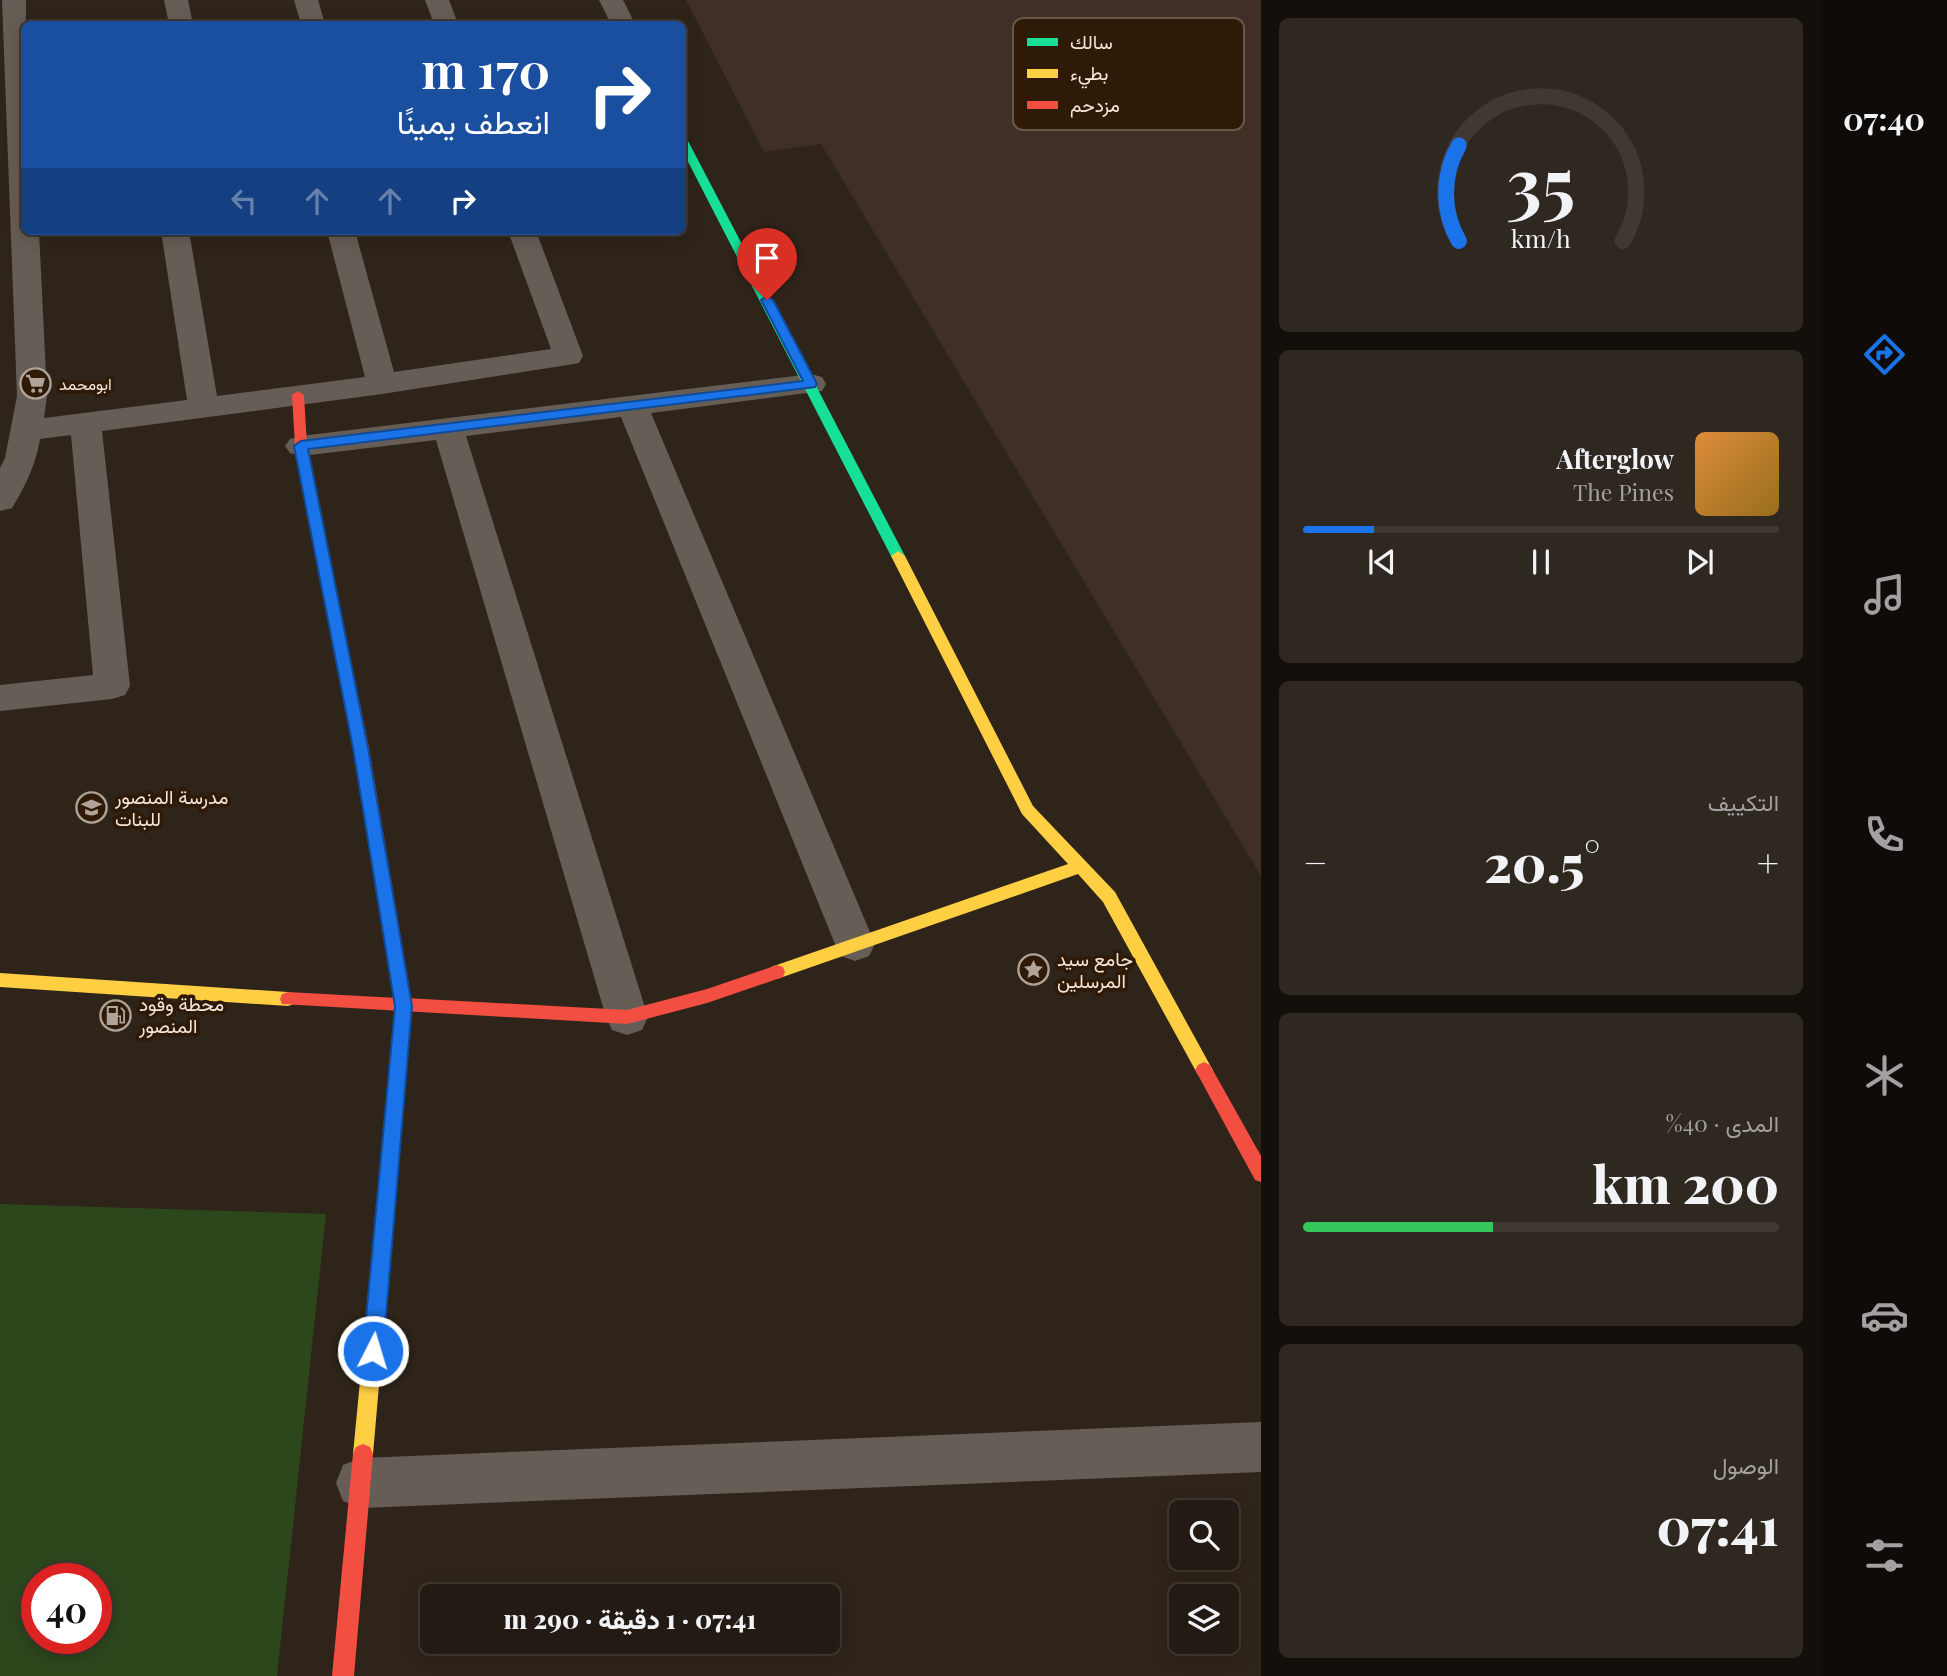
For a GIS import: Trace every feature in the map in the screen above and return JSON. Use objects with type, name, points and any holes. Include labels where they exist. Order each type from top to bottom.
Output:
[{"type":"street","points":[[14,0],[8,78],[21,209]]},
{"type":"street","points":[[176,0],[180,21]]},
{"type":"street","points":[[306,0],[312,21]]},
{"type":"street","points":[[437,0],[445,21]]},
{"type":"street","points":[[611,0],[622,21]]},
{"type":"street","points":[[686,147],[811,384],[1027,810],[1109,897],[1261,1174]]},
{"type":"street","points":[[0,500],[21,458],[32,396],[24,235]]},
{"type":"street","points":[[176,235],[204,408]]},
{"type":"street","points":[[342,235],[382,384]]},
{"type":"street","points":[[25,431],[382,384],[568,356],[523,235]]},
{"type":"street","points":[[301,446],[811,384]]},
{"type":"street","points":[[298,395],[301,446],[361,748],[404,1006],[343,1676]]},
{"type":"street","points":[[632,406],[855,944]]},
{"type":"street","points":[[0,698],[111,685],[86,423]]},
{"type":"street","points":[[448,428],[627,1017]]},
{"type":"street","points":[[0,980],[404,1006],[627,1017],[707,996],[1080,866]]},
{"type":"street","points":[[361,1483],[1261,1447]]},
{"type":"shaded area","points":[[686,0],[1261,0],[1261,876],[821,144],[764,152]]},
{"type":"green space","points":[[0,1204],[326,1214],[277,1676],[0,1676]]},
{"type":"traffic: fast","points":[[686,147],[898,556]]},
{"type":"traffic: slow","points":[[898,556],[1027,810],[1109,897],[1204,1070]]},
{"type":"traffic: slow","points":[[777,972],[1080,867]]},
{"type":"traffic: slow","points":[[0,980],[288,999]]},
{"type":"traffic: slow","points":[[363,1454],[404,1006],[402,992]]},
{"type":"traffic: jam","points":[[298,395],[301,446],[361,748],[402,992]]},
{"type":"traffic: jam","points":[[288,999],[627,1017],[707,996],[777,972]]},
{"type":"traffic: jam","points":[[1204,1070],[1261,1174]]},
{"type":"traffic: jam","points":[[343,1676],[363,1454]]},
{"type":"place","name":"ابومحمد","points":[[36,384]]},
{"type":"place","name":"مدرسة المنصور للبنات","points":[[92,808]]},
{"type":"place","name":"جامع سيد المرسلين","points":[[1034,970]]},
{"type":"place","name":"محطة وقود المنصور","points":[[116,1015]]},
{"type":"route","points":[[373,1351],[404,1006],[361,748],[301,446],[811,384],[767,300]]}]
